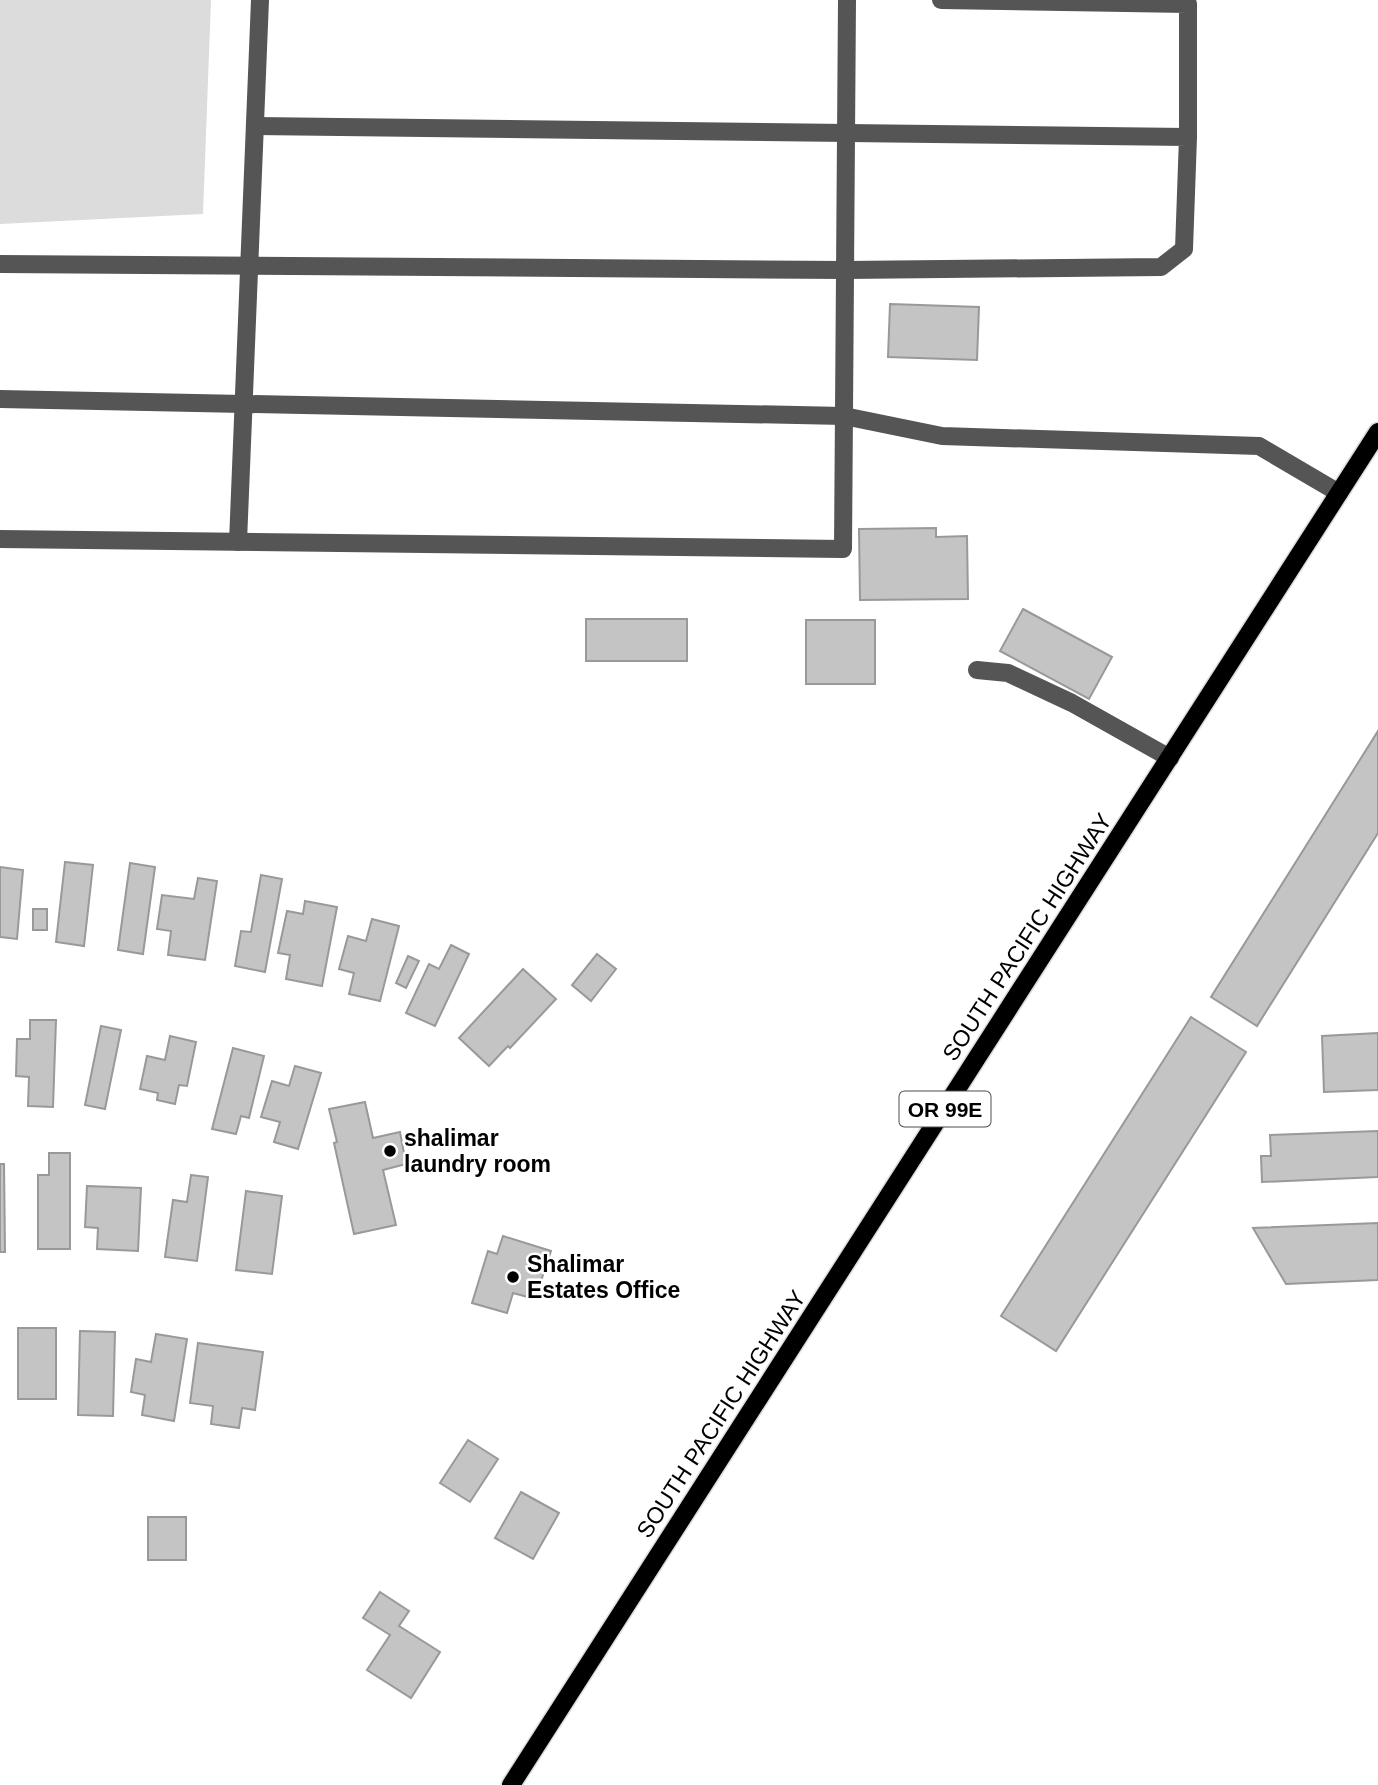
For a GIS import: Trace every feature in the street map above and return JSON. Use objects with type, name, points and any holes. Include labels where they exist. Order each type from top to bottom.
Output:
[{"type":"main road","name":"SOUTH PACIFIC HIGHWAY","points":[[511,1785],[1378,432]]},
{"type":"lane","points":[[238,542],[260,0]]},
{"type":"lane","points":[[0,539],[843,549],[847,0]]},
{"type":"lane","points":[[0,264],[845,270],[1161,267],[1184,249],[1188,137],[1188,2],[941,0]]},
{"type":"lane","points":[[255,126],[1188,137]]},
{"type":"lane","points":[[0,399],[844,416],[942,436],[1259,446],[1339,493]]},
{"type":"lane","points":[[977,670],[1008,673],[1170,758]]},
{"type":"shaded area","points":[[0,0],[211,0],[203,214],[0,224]]},
{"type":"building","points":[[890,304],[979,307],[977,360],[888,357]]},
{"type":"building","points":[[936,528],[936,537],[967,536],[968,599],[860,600],[859,529]]},
{"type":"building","points":[[1023,609],[1112,657],[1089,699],[1000,651]]},
{"type":"building","points":[[586,619],[687,619],[687,661],[586,661]]},
{"type":"building","points":[[806,620],[875,620],[875,684],[806,684]]},
{"type":"building","points":[[1378,731],[1378,833],[1257,1026],[1211,997]]},
{"type":"building","points":[[65,862],[93,865],[84,946],[56,942]]},
{"type":"building","points":[[130,863],[155,867],[143,954],[118,950]]},
{"type":"building","points":[[0,867],[23,870],[17,939],[0,937]]},
{"type":"building","points":[[261,875],[282,879],[265,972],[235,966],[241,931],[251,932]]},
{"type":"building","points":[[198,878],[217,881],[205,960],[168,955],[171,931],[157,929],[162,895],[194,899]]},
{"type":"building","points":[[305,901],[337,907],[322,986],[286,979],[290,955],[278,953],[287,911],[303,914]]},
{"type":"building","points":[[33,909],[47,909],[47,930],[33,930]]},
{"type":"building","points":[[372,919],[399,926],[380,1001],[349,994],[354,973],[339,969],[348,936],[366,941]]},
{"type":"building","points":[[451,945],[469,954],[435,1026],[406,1013],[429,964],[439,969]]},
{"type":"building","points":[[597,954],[616,969],[591,1001],[572,985]]},
{"type":"building","points":[[408,956],[419,961],[406,988],[396,983]]},
{"type":"building","points":[[523,969],[556,999],[510,1048],[508,1046],[489,1066],[459,1038]]},
{"type":"building","points":[[1191,1017],[1246,1052],[1056,1351],[1001,1316]]},
{"type":"building","points":[[30,1020],[56,1020],[53,1107],[28,1106],[29,1077],[16,1076],[17,1039],[30,1039]]},
{"type":"building","points":[[101,1026],[121,1030],[105,1109],[85,1105]]},
{"type":"building","points":[[1378,1033],[1378,1090],[1324,1092],[1322,1036]]},
{"type":"building","points":[[170,1036],[196,1042],[187,1086],[179,1085],[175,1104],[157,1100],[158,1093],[140,1089],[147,1056],[165,1060]]},
{"type":"building","points":[[233,1048],[264,1056],[249,1118],[241,1116],[236,1134],[212,1129]]},
{"type":"building","points":[[295,1066],[321,1073],[298,1149],[274,1142],[280,1122],[261,1117],[272,1081],[289,1086]]},
{"type":"building","points":[[365,1102],[373,1138],[400,1132],[406,1164],[383,1170],[396,1225],[354,1234],[329,1109]]},
{"type":"building","points":[[1378,1131],[1378,1177],[1262,1182],[1261,1156],[1271,1156],[1270,1135]]},
{"type":"building","points":[[49,1153],[70,1153],[70,1249],[38,1249],[38,1175],[49,1175]]},
{"type":"building","points":[[0,1164],[4,1164],[5,1252],[0,1252]]},
{"type":"building","points":[[191,1175],[208,1177],[197,1261],[165,1257],[173,1200],[187,1202]]},
{"type":"building","points":[[87,1186],[141,1188],[138,1251],[97,1249],[98,1228],[85,1227]]},
{"type":"building","points":[[246,1191],[282,1196],[272,1274],[236,1270]]},
{"type":"building","points":[[1378,1223],[1378,1280],[1286,1284],[1253,1228]]},
{"type":"building","points":[[503,1236],[551,1251],[535,1299],[513,1293],[507,1313],[472,1303],[488,1251],[497,1254]]},
{"type":"building","points":[[18,1328],[56,1328],[56,1399],[18,1399]]},
{"type":"building","points":[[80,1331],[115,1332],[113,1416],[78,1415]]},
{"type":"building","points":[[156,1334],[187,1339],[174,1421],[142,1415],[145,1395],[131,1392],[136,1359],[151,1362]]},
{"type":"building","points":[[198,1343],[263,1352],[255,1410],[242,1408],[239,1428],[211,1424],[213,1406],[190,1403]]},
{"type":"building","points":[[468,1440],[498,1459],[470,1502],[440,1483]]},
{"type":"building","points":[[521,1492],[559,1513],[533,1559],[495,1538]]},
{"type":"building","points":[[148,1517],[186,1517],[186,1560],[148,1560]]},
{"type":"building","points":[[380,1592],[409,1611],[399,1626],[440,1652],[411,1698],[367,1670],[390,1635],[363,1618]]},
{"type":"place","name":"shalimar laundry room","points":[[390,1151]]},
{"type":"place","name":"Shalimar Estates Office","points":[[513,1277]]}]
